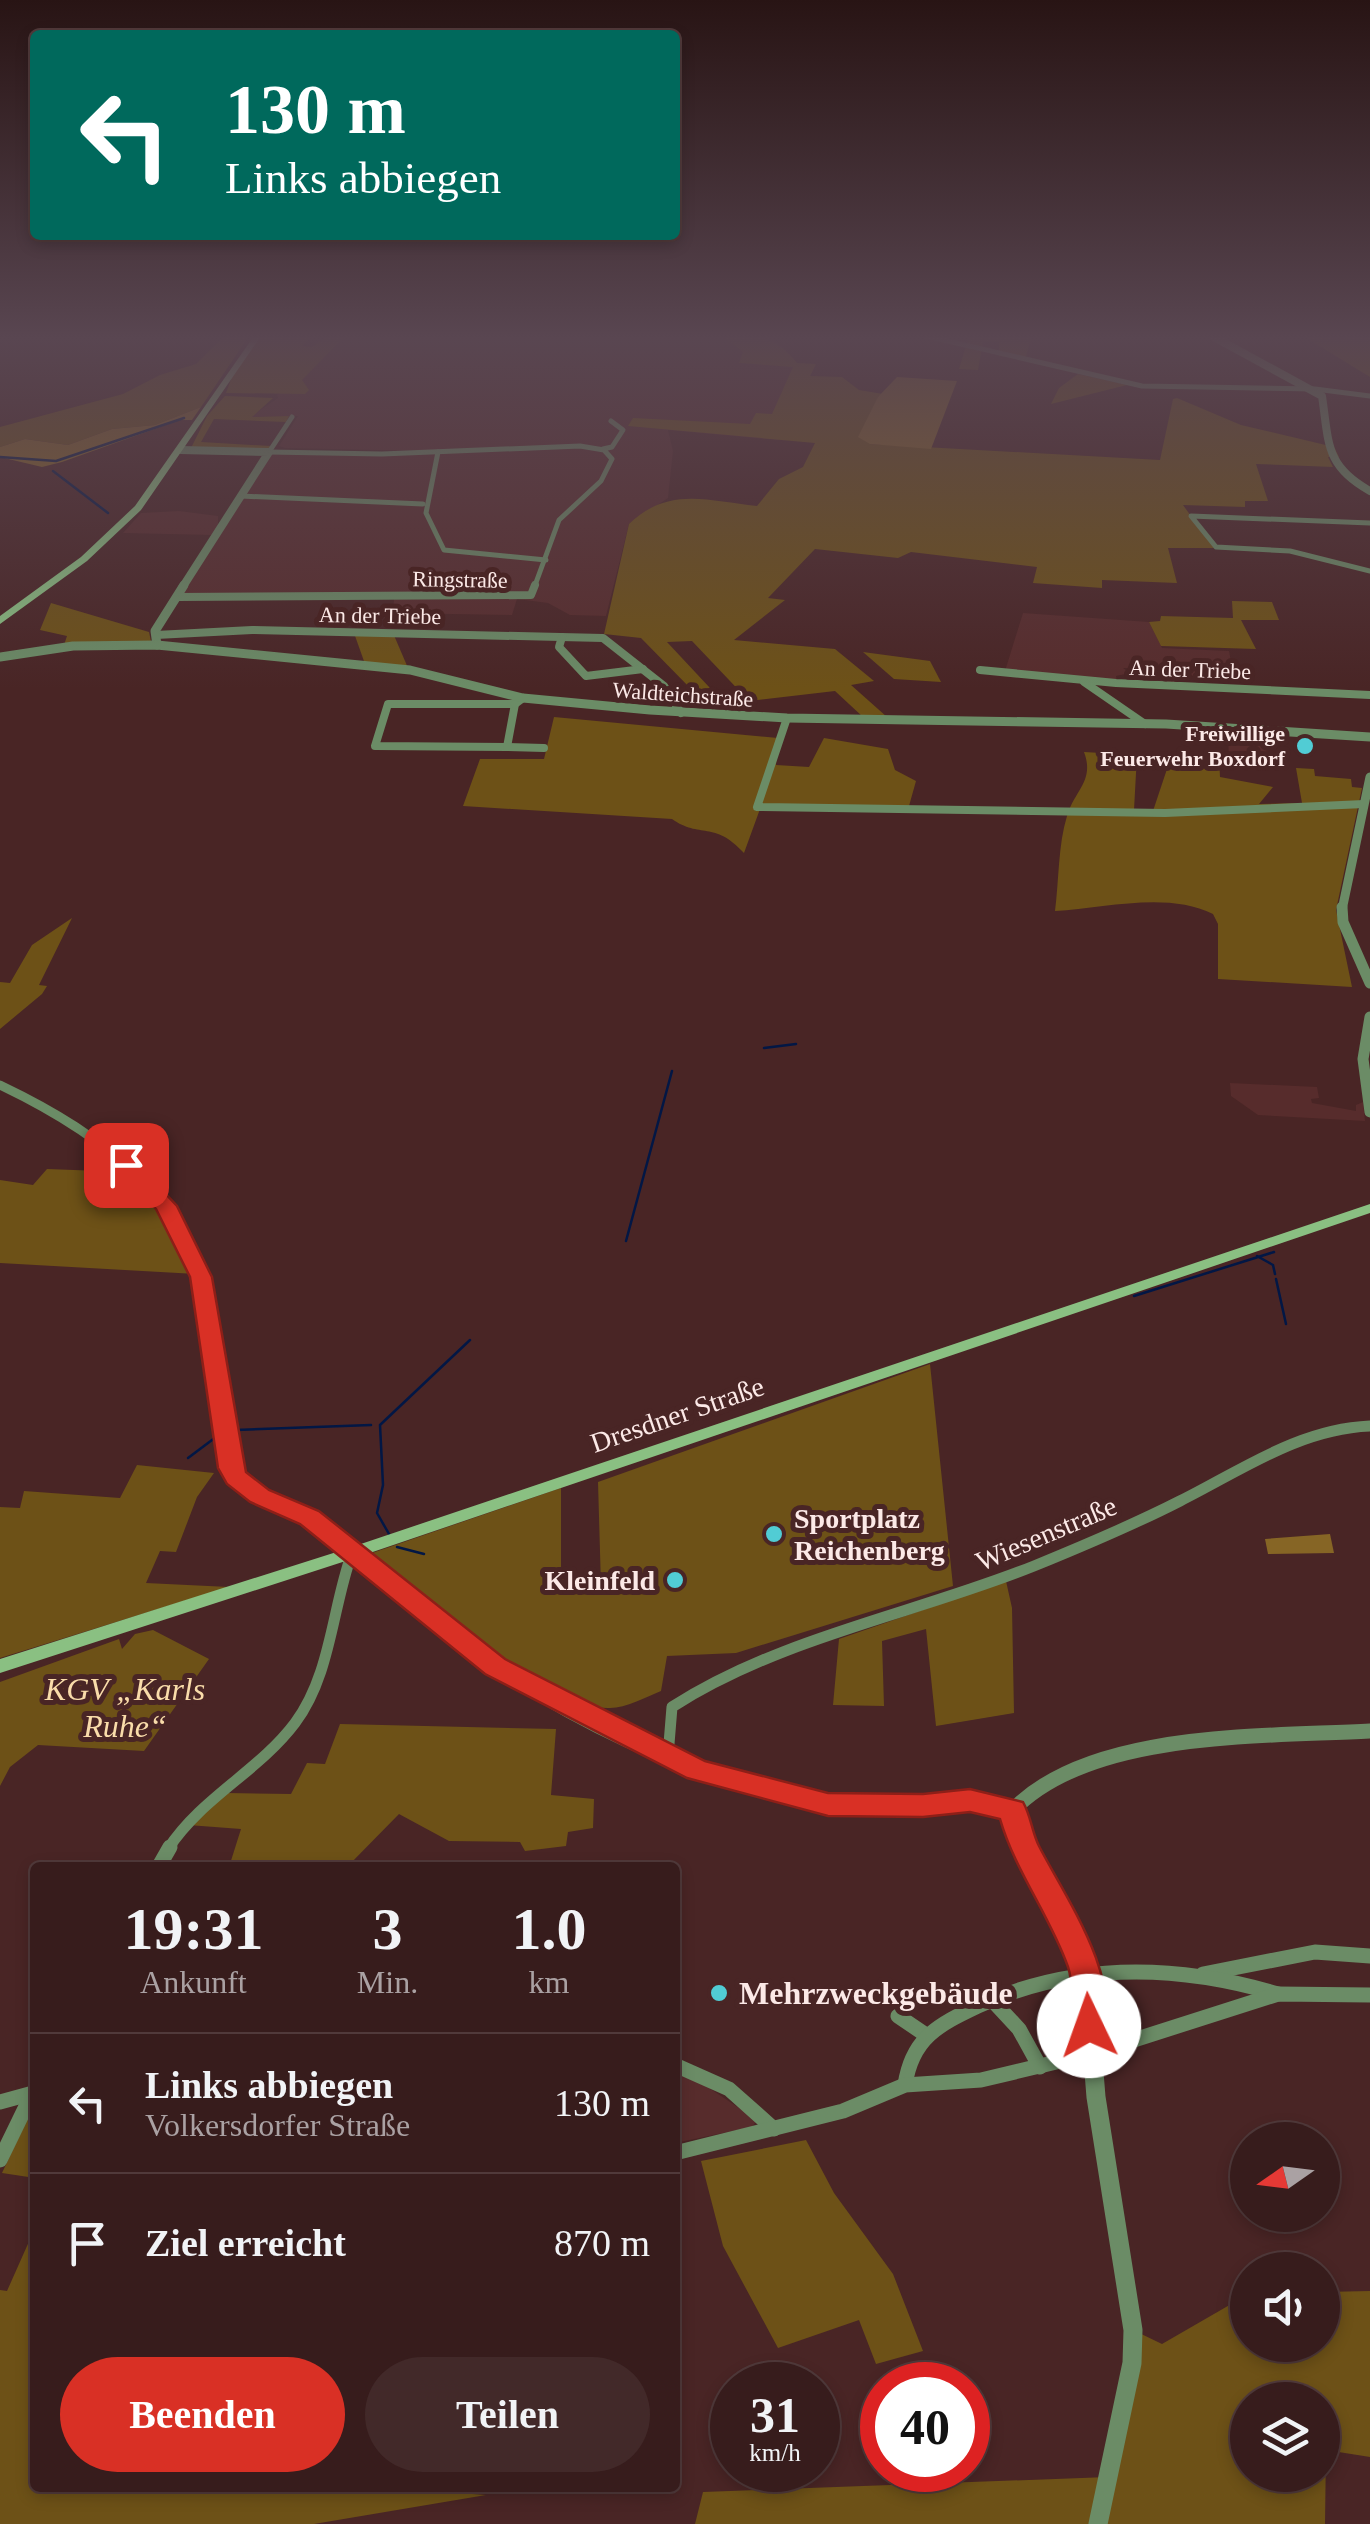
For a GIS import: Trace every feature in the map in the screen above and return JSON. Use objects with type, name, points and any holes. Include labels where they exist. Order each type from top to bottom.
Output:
[{"type":"main road","points":[[0,621],[100,546],[179,454]]},
{"type":"main road","name":"Dresdner Straße","points":[[0,1666],[352,1553],[1370,1208]]},
{"type":"street","points":[[156,640],[177,597],[269,454]]},
{"type":"street","points":[[437,454],[423,504],[432,534],[444,550],[546,560]]},
{"type":"street","name":"Ringstraße","points":[[177,597],[522,598],[536,591],[564,512],[610,468],[610,454]]},
{"type":"street","points":[[1332,454],[1346,477],[1370,491]]},
{"type":"street","points":[[242,496],[373,505],[423,504]]},
{"type":"street","points":[[1370,523],[1191,516],[1216,547],[1290,551],[1370,571]]},
{"type":"street","name":"An der Triebe","points":[[156,640],[252,630],[603,638],[643,669]]},
{"type":"street","points":[[562,636],[560,646],[586,676],[643,669],[664,686],[681,713]]},
{"type":"street","name":"Waldteichstraße","points":[[0,658],[73,646],[156,640],[410,670],[519,701],[787,718],[1145,724],[1370,738]]},
{"type":"street","name":"An der Triebe","points":[[980,670],[1083,681],[1370,696]]},
{"type":"street","points":[[614,674],[618,684]]},
{"type":"street","points":[[1083,681],[1145,724]]},
{"type":"street","points":[[507,747],[519,701],[388,704],[374,746],[544,748]]},
{"type":"street","points":[[787,718],[757,807],[1165,813],[1364,804]]},
{"type":"street","points":[[1370,777],[1340,900],[1344,922],[1370,983]]},
{"type":"street","points":[[1370,1016],[1363,1059],[1370,1112]]},
{"type":"street","points":[[0,1085],[103,1144],[166,1206],[201,1277],[231,1468],[260,1496],[310,1517],[495,1666],[697,1770],[828,1804],[923,1806],[970,1801],[1013,1810]]},
{"type":"street","name":"Wiesenstraße","points":[[668,1756],[672,1707],[706,1683],[776,1653],[896,1617],[1038,1565],[1318,1432],[1370,1426]]},
{"type":"street","points":[[160,1862],[170,1839],[189,1819],[264,1756],[300,1716],[352,1553]]},
{"type":"street","points":[[1098,2524],[1132,2363],[1133,2330],[1090,2054],[1086,1972],[1053,1897],[1023,1846],[1013,1810],[1019,1798],[1051,1777],[1126,1754],[1370,1730]]},
{"type":"street","points":[[1194,1976],[1315,1952],[1370,1956]]},
{"type":"street","points":[[905,2085],[911,2055],[926,2035],[992,2000],[1086,1972],[1194,1976],[1278,1994],[1370,1995]]},
{"type":"street","points":[[680,2152],[843,2112],[905,2085],[942,2085],[1090,2054],[1278,1994]]},
{"type":"street","points":[[992,2000],[1018,2030],[1040,2067]]},
{"type":"street","points":[[898,2016],[926,2035]]},
{"type":"street","points":[[680,2065],[691,2067],[758,2110],[774,2129]]},
{"type":"street","points":[[0,2102],[30,2094]]},
{"type":"street","points":[[0,2160],[30,2101]]},
{"type":"shaded area","points":[[0,454],[85,454],[42,467],[0,457]]},
{"type":"shaded area","points":[[264,454],[673,454],[668,498],[629,524],[606,616],[570,615],[548,603],[517,599],[512,615],[393,613],[394,599],[171,599],[212,535],[123,533],[141,513],[179,511],[218,516],[218,526]]},
{"type":"shaded area","points":[[1023,613],[1149,622],[1162,648],[1229,651],[1234,677],[1177,675],[1178,685],[1161,683],[1159,674],[1134,673],[1131,668],[1123,668],[1130,673],[1116,676],[1117,681],[1005,671]]},
{"type":"shaded area","points":[[1228,730],[1270,732],[1271,765],[1229,765]]},
{"type":"shaded area","points":[[1230,1083],[1317,1087],[1319,1098],[1311,1099],[1312,1103],[1356,1111],[1356,1105],[1363,1102],[1365,1121],[1258,1115],[1231,1096]]},
{"type":"shaded area","points":[[1330,1534],[1334,1553],[1268,1554],[1265,1539]]},
{"type":"shaded area","points":[[680,2076],[697,2080],[757,2120],[752,2127],[680,2142]]},
{"type":"green space","points":[[810,454],[1047,454],[1160,460],[1161,454],[1337,454],[1339,457],[1328,457],[1333,467],[1256,464],[1268,501],[1245,501],[1245,507],[1183,505],[1214,548],[1168,548],[1177,583],[1102,580],[1102,588],[1033,583],[1037,567],[911,552],[898,558],[815,549],[768,598],[785,600],[734,640],[835,649],[874,681],[851,685],[887,717],[863,717],[835,691],[749,701],[692,641],[667,642],[710,688],[692,690],[641,638],[604,634],[629,524],[659,504],[674,500],[705,499],[757,506],[779,479],[803,467]]},
{"type":"green space","points":[[1232,601],[1272,602],[1279,620],[1241,620],[1256,649],[1161,646],[1149,622],[1160,621],[1161,616],[1233,618]]},
{"type":"green space","points":[[51,603],[149,632],[152,646],[64,645],[67,636],[40,630]]},
{"type":"green space","points":[[354,633],[393,633],[408,668],[365,664]]},
{"type":"green space","points":[[863,652],[930,661],[941,682],[894,679]]},
{"type":"green space","points":[[554,717],[778,738],[776,765],[809,767],[824,738],[888,749],[895,770],[916,781],[909,806],[760,809],[744,853],[724,837],[672,819],[463,806],[480,759],[544,759]]},
{"type":"green space","points":[[1084,752],[1137,755],[1134,810],[1153,811],[1172,754],[1219,757],[1220,777],[1273,787],[1259,804],[1302,803],[1296,768],[1314,769],[1315,776],[1351,779],[1352,787],[1362,788],[1336,910],[1352,987],[1218,979],[1218,924],[1213,914],[1195,907],[1156,902],[1055,911],[1064,827],[1087,771]]},
{"type":"green space","points":[[72,918],[39,985],[47,986],[42,994],[0,1029],[0,982],[10,983],[32,945]]},
{"type":"green space","points":[[47,1169],[128,1172],[161,1206],[196,1274],[0,1263],[0,1180],[33,1185]]},
{"type":"green space","name":"Sportplatz Reichenberg","points":[[930,1364],[953,1586],[736,1653],[667,1656],[661,1691],[629,1704],[610,1708],[580,1704],[548,1692],[484,1652],[372,1560],[372,1553],[561,1488],[561,1570],[601,1586],[598,1482]]},
{"type":"green space","points":[[137,1465],[214,1473],[197,1497],[176,1552],[160,1551],[146,1583],[229,1587],[0,1658],[0,1507],[20,1508],[24,1491],[120,1498]]},
{"type":"green space","points":[[1006,1581],[1012,1608],[1014,1713],[936,1726],[926,1629],[882,1641],[884,1706],[833,1705],[839,1639]]},
{"type":"green space","name":"KGV „Karls Ruhe“","points":[[153,1630],[209,1659],[144,1751],[38,1745],[10,1767],[0,1786],[0,1682],[119,1639],[122,1649],[135,1634]]},
{"type":"green space","points":[[340,1724],[556,1729],[551,1795],[594,1799],[593,1828],[568,1832],[566,1846],[525,1851],[520,1842],[449,1841],[399,1814],[352,1862],[231,1862],[241,1829],[188,1825],[226,1793],[291,1794],[307,1763],[325,1764]]},
{"type":"green space","points":[[30,2113],[30,2177],[2,2173]]},
{"type":"green space","points":[[806,2140],[834,2193],[893,2274],[923,2351],[875,2362],[859,2320],[778,2348],[723,2246],[701,2161]]},
{"type":"green space","points":[[30,2239],[30,2492],[486,2495],[314,2524],[0,2524],[0,2290],[7,2291]]},
{"type":"green space","points":[[1370,2291],[1370,2457],[1340,2452],[1340,2382],[1230,2382],[1230,2492],[1325,2492],[1325,2524],[695,2524],[703,2492],[840,2492],[840,2487],[860,2486],[860,2492],[990,2492],[990,2481],[1108,2477],[1133,2330],[1162,2344],[1230,2305],[1230,2362],[1340,2362],[1340,2292]]},
{"type":"waterway","points":[[0,457],[56,461],[77,454]]},
{"type":"waterway","points":[[53,471],[108,513]]},
{"type":"waterway","points":[[764,1048],[796,1044]]},
{"type":"waterway","points":[[626,1241],[672,1071]]},
{"type":"waterway","points":[[1259,1257],[1274,1252]]},
{"type":"waterway","points":[[1134,1296],[1259,1257]]},
{"type":"waterway","points":[[1259,1257],[1273,1265],[1275,1274]]},
{"type":"waterway","points":[[1276,1279],[1286,1324]]},
{"type":"waterway","points":[[389,1534],[377,1513],[383,1485],[380,1425],[470,1340]]},
{"type":"waterway","points":[[236,1430],[371,1425]]},
{"type":"waterway","points":[[188,1458],[216,1437]]},
{"type":"waterway","points":[[397,1547],[424,1554]]},
{"type":"place","name":"Freiwillige Feuerwehr Boxdorf","points":[[1305,746]]},
{"type":"place","name":"Sportplatz Reichenberg","points":[[774,1534]]},
{"type":"place","name":"Kleinfeld","points":[[675,1580]]},
{"type":"place","name":"Mehrzweckgebäude","points":[[719,1993]]},
{"type":"route","points":[[126,1165],[166,1206],[201,1277],[231,1468],[236,1478],[260,1496],[310,1517],[495,1666],[558,1702],[697,1770],[789,1798],[828,1804],[923,1806],[970,1801],[1013,1810],[1013,1822],[1023,1846],[1053,1897],[1086,1972],[1089,2026]]}]
